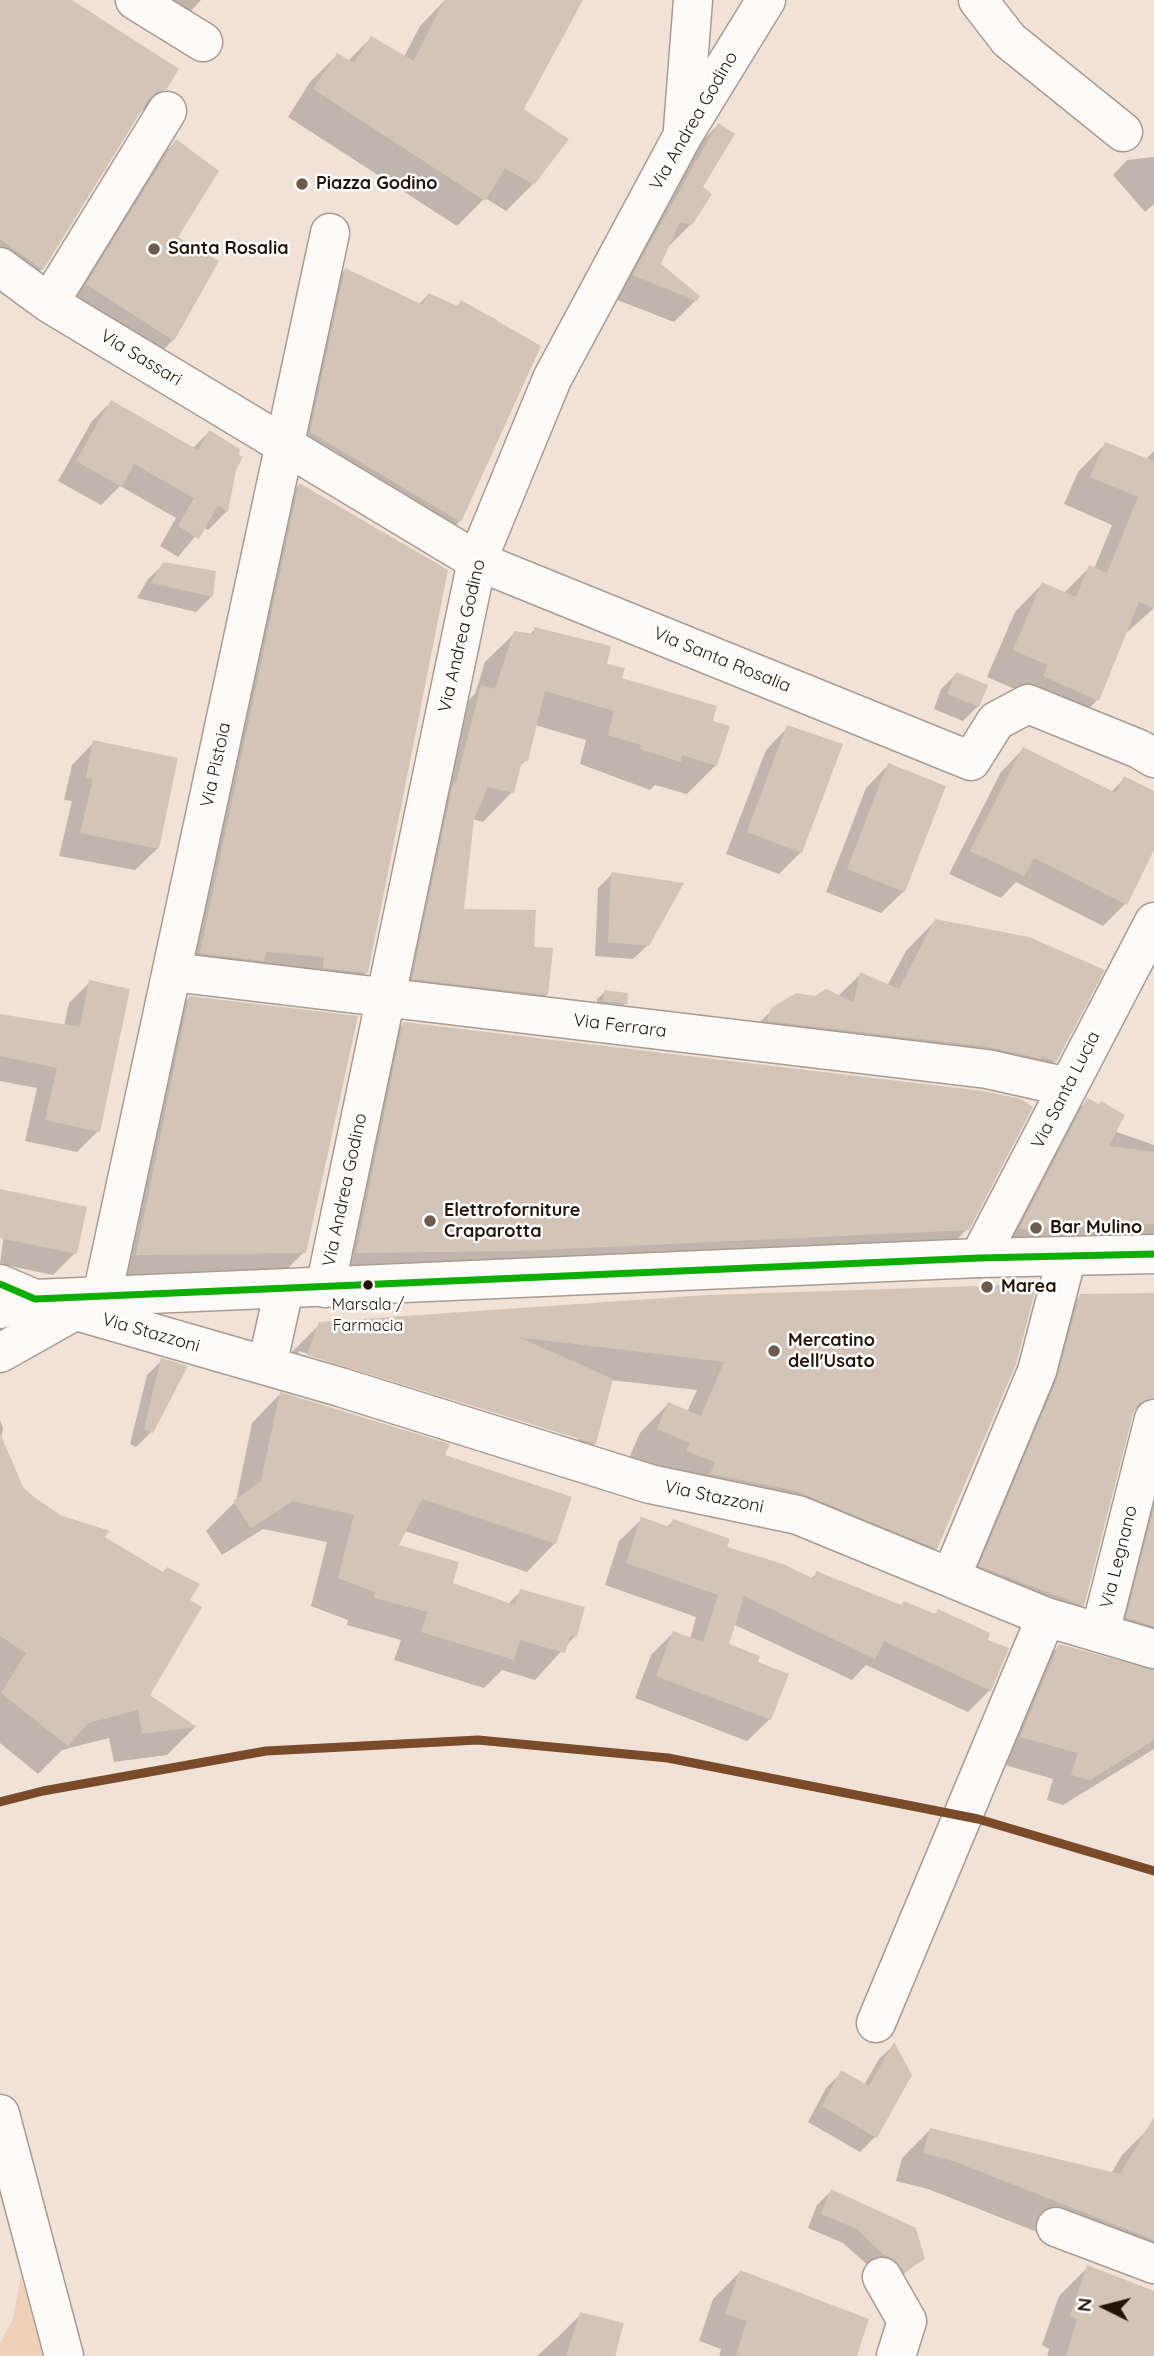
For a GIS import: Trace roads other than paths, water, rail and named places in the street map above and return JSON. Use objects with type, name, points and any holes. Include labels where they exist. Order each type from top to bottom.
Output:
[{"type":"street","points":[[135,0],[202,42]]},
{"type":"street","points":[[683,135],[694,0]]},
{"type":"street","name":"Via Andrea Godino","points":[[324,1288],[477,561],[552,379],[683,135],[766,0]]},
{"type":"street","points":[[978,0],[1009,40],[1123,132]]},
{"type":"street","points":[[50,303],[167,111]]},
{"type":"street","name":"Via Pistoia","points":[[92,1301],[172,972],[330,233]]},
{"type":"street","name":"Via Sassari","points":[[0,267],[50,303],[285,445]]},
{"type":"street","name":"Via Santa Rosalia","points":[[285,445],[477,561],[971,761],[996,721],[1028,704],[1139,749],[1154,758]]},
{"type":"street","name":"Via Santa Lucia","points":[[979,1258],[1154,922]]},
{"type":"street","name":"Via Ferrara","points":[[172,972],[987,1069],[1068,1087]]},
{"type":"street","points":[[0,1284],[17,1304],[284,1289],[979,1258],[1154,1254]]},
{"type":"street","points":[[951,1577],[1037,1371],[1067,1256]]},
{"type":"street","points":[[267,1366],[284,1289]]},
{"type":"street","points":[[0,1353],[92,1301]]},
{"type":"street","name":"Via Stazzoni","points":[[92,1301],[267,1366],[650,1484],[798,1515],[1046,1617],[1154,1649]]},
{"type":"street","name":"Via Legnano","points":[[1100,1633],[1152,1433]]},
{"type":"street","points":[[876,2023],[1046,1617]]},
{"type":"street","points":[[0,2114],[64,2356]]},
{"type":"street","points":[[1056,2227],[1154,2264]]},
{"type":"street","points":[[881,2277],[907,2321],[896,2356]]},
{"type":"place","name":"Piazza Godino","points":[[302,184]]},
{"type":"place","name":"Santa Rosalia","points":[[154,249]]},
{"type":"place","name":"Elettroforniture Craparotta","points":[[430,1221]]},
{"type":"place","name":"Bar Mulino","points":[[1036,1228]]},
{"type":"place","name":"Marsala / Farmacia","points":[[368,1285]]},
{"type":"place","name":"Marea","points":[[987,1287]]},
{"type":"place","name":"Mercatino dell'Usato","points":[[774,1351]]}]
